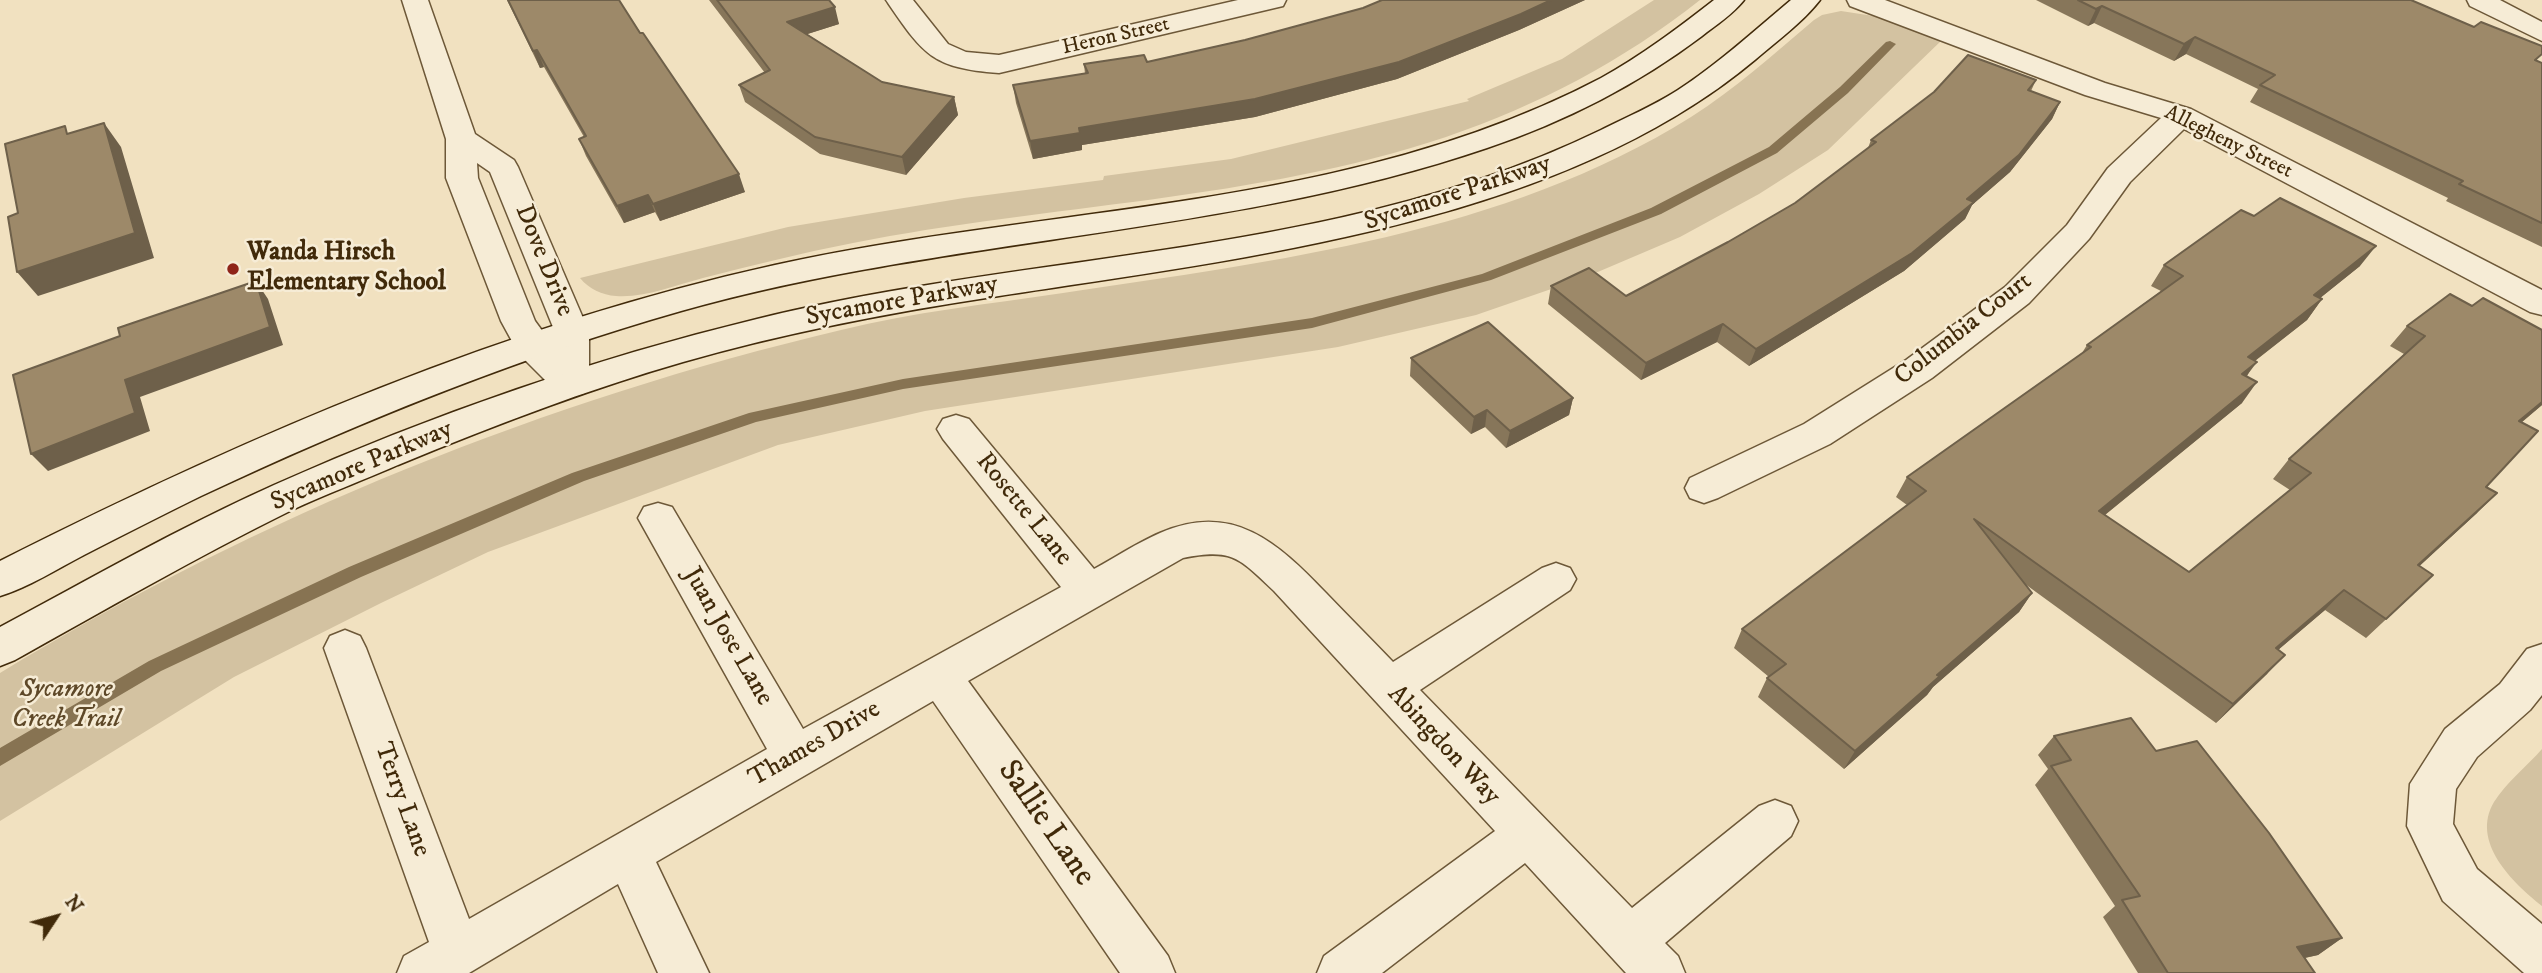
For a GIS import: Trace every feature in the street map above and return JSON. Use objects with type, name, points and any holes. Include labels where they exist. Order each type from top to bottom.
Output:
[{"type":"street","name":"Dove Drive","points":[[415,0],[461,139],[462,178],[518,321],[531,345],[571,384]]},
{"type":"street","name":"Heron Street","points":[[899,0],[938,52],[965,63],[999,64],[1273,0]]},
{"type":"street","name":"Sycamore Parkway","points":[[0,580],[117,518],[239,460],[362,408],[572,332],[725,288],[845,261],[1231,203],[1378,173],[1498,136],[1559,110],[1650,60],[1731,0]]},
{"type":"street","name":"Sycamore Parkway","points":[[0,648],[167,556],[281,499],[426,438],[571,384],[761,330],[843,311],[932,294],[1257,246],[1364,225],[1445,203],[1558,163],[1672,106],[1716,77],[1807,0]]},
{"type":"street","name":"Allegheny Street","points":[[1860,0],[2095,89],[2180,116],[2542,304]]},
{"type":"street","points":[[1923,0],[2113,75],[2180,116]]},
{"type":"street","points":[[2480,0],[2542,33]]},
{"type":"street","name":"Columbia Court","points":[[1704,488],[1816,434],[1919,369],[2017,295],[2078,232],[2119,175],[2180,116]]},
{"type":"street","name":"Dove Drive","points":[[461,139],[503,167],[572,332],[571,384]]},
{"type":"street","name":"Rosette Lane","points":[[956,429],[1089,592]]},
{"type":"street","name":"Juan Jose Lane","points":[[658,518],[795,756]]},
{"type":"street","name":"Thames Drive","points":[[440,963],[795,756],[1174,544],[1216,535]]},
{"type":"street","name":"Abingdon Way","points":[[1216,535],[1232,538],[1261,555],[1645,957]]},
{"type":"street","points":[[1389,687],[1556,579]]},
{"type":"street","name":"Terry Lane","points":[[345,648],[440,963]]},
{"type":"street","points":[[2542,662],[2515,697],[2461,743],[2433,784],[2430,826],[2460,885],[2542,956]]},
{"type":"street","name":"Sallie Lane","points":[[939,675],[1150,973]]},
{"type":"street","points":[[1645,957],[1775,821]]},
{"type":"street","points":[[1342,973],[1527,834]]},
{"type":"street","points":[[628,854],[684,973]]},
{"type":"green space","points":[[1654,0],[1700,0],[1641,43],[1547,96],[1446,137],[1374,158],[1226,188],[853,243],[638,295],[606,294],[592,288],[580,278],[788,227],[964,198],[1103,180],[1104,176],[1231,159],[1469,101],[1467,99],[1562,59]]},
{"type":"green space","name":"Sycamore Creek Trail","points":[[1841,11],[1880,17],[1942,40],[1828,150],[1759,194],[1680,237],[1586,277],[1476,315],[1338,347],[925,411],[778,445],[488,552],[381,603],[234,677],[0,821],[0,673],[99,616],[303,513],[407,468],[514,428],[731,358],[841,330],[923,313],[1306,254],[1387,237],[1466,216],[1544,189],[1619,157],[1691,117],[1723,95],[1814,20],[1822,15]]},
{"type":"green space","points":[[2542,749],[2542,906],[2508,874],[2491,846],[2487,832],[2488,817],[2494,802]]},
{"type":"building","points":[[508,0],[619,0],[739,174],[653,204],[648,195],[617,206],[579,139],[586,136],[537,50],[533,51]]},
{"type":"building","points":[[717,0],[829,0],[835,7],[787,22],[882,82],[954,97],[902,157],[815,137],[739,85],[770,70]]},
{"type":"building","points":[[1382,0],[1551,0],[1399,62],[1255,99],[1079,128],[1080,133],[1030,141],[1013,85],[1088,73],[1084,64],[1144,55],[1147,62],[1245,40],[1363,8]]},
{"type":"building","points":[[2078,0],[2411,0],[2474,27],[2481,22],[2542,46],[2542,54],[2535,60],[2542,63],[2542,223],[2459,184],[2463,181],[2260,85],[2275,75],[2195,37],[2184,44],[2102,6],[2096,9]]},
{"type":"building","points":[[1968,55],[2036,80],[2028,90],[2060,102],[2019,155],[1967,199],[1974,202],[1912,253],[1756,349],[1723,324],[1646,363],[1551,286],[1589,268],[1626,296],[1728,242],[1795,203],[1876,142],[1871,140],[1934,92]]},
{"type":"building","points":[[104,123],[135,233],[17,272],[8,217],[18,213],[5,144],[65,126],[67,134]]},
{"type":"building","points":[[2280,198],[2376,246],[2314,295],[2322,299],[2248,357],[2257,362],[2242,374],[2257,382],[2099,511],[2189,572],[2311,473],[2289,459],[2425,336],[2407,326],[2450,294],[2472,306],[2483,298],[2542,330],[2542,402],[2519,421],[2538,431],[2486,487],[2497,493],[2418,565],[2433,575],[2386,619],[2344,590],[2276,648],[2285,655],[2233,704],[1974,519],[2032,593],[1855,751],[1767,678],[1786,664],[1742,629],[1926,491],[1907,477],[2091,347],[2087,345],[2183,276],[2164,265],[2241,210],[2254,216]]},
{"type":"building","points":[[256,281],[270,327],[125,380],[135,413],[31,454],[13,375],[120,336],[118,328]]},
{"type":"building","points":[[1488,322],[1573,398],[1510,431],[1487,410],[1474,417],[1411,358]]},
{"type":"building","points":[[2131,718],[2156,751],[2197,741],[2269,833],[2342,938],[2297,947],[2315,973],[2168,973],[2122,900],[2140,896],[2051,766],[2071,760],[2054,736]]},
{"type":"waterway","points":[[0,758],[155,666],[355,572],[578,477],[754,417],[903,384],[1312,323],[1486,277],[1656,211],[1773,150],[1844,90],[1890,44]]},
{"type":"place","name":"Wanda Hirsch Elementary School","points":[[233,269]]}]
